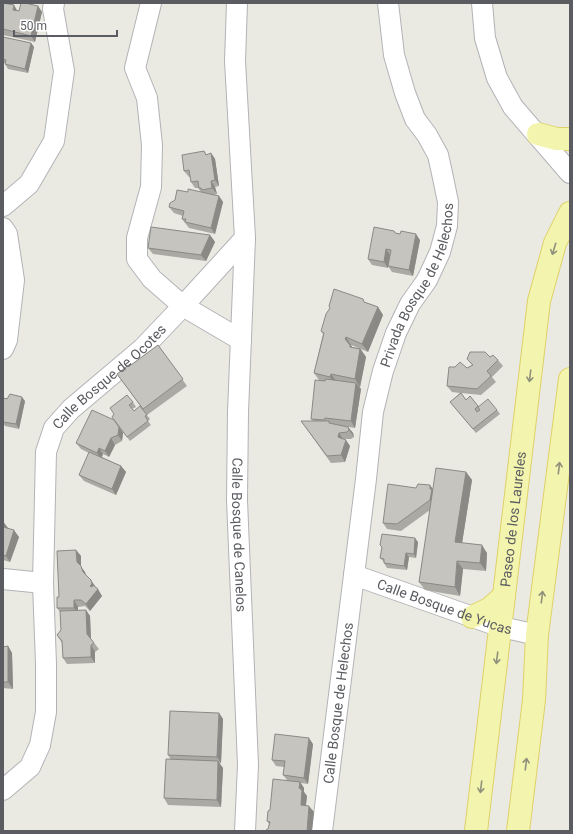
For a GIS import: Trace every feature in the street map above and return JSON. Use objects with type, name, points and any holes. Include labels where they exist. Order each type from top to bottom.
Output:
[{"type":"main road","points":[[538,134],[557,139],[570,139]]},
{"type":"main road","name":"Paseo de los Laureles","points":[[476,831],[539,301],[555,243],[570,213]]},
{"type":"main road","points":[[518,831],[534,700],[537,635],[570,379]]},
{"type":"main road","points":[[472,617],[490,609],[504,596]]},
{"type":"street","points":[[3,206],[30,184],[54,141],[64,71],[54,3]]},
{"type":"street","points":[[151,3],[135,68],[147,98],[152,145],[151,187],[137,238],[137,259],[152,279],[183,306],[241,340]]},
{"type":"street","points":[[237,3],[235,61],[245,238]]},
{"type":"street","name":"Privada Bosque de Helechos","points":[[354,575],[373,412],[380,384],[396,333],[410,304],[427,280],[440,252],[447,226],[448,202],[438,155],[427,135],[415,119],[404,93],[394,55],[388,3]]},
{"type":"street","points":[[482,3],[485,38],[497,78],[513,107],[538,134],[570,173]]},
{"type":"street","points":[[3,228],[7,234],[14,280],[7,340],[3,349]]},
{"type":"street","name":"Calle Bosque de Ocotes","points":[[3,790],[30,767],[40,745],[46,712],[43,583],[46,452],[54,428],[71,409],[142,349],[245,238]]},
{"type":"street","name":"Calle Bosque de Canelos","points":[[245,238],[238,412],[237,500],[248,766],[245,831]]},
{"type":"street","name":"Calle Bosque de Yucas","points":[[354,575],[500,627],[537,635]]},
{"type":"street","name":"Calle Bosque de Helechos","points":[[322,831],[354,575]]},
{"type":"street","points":[[3,579],[43,583]]},
{"type":"building","points":[[3,3],[14,5],[13,10],[19,11],[21,3],[38,6],[31,36],[3,29]]},
{"type":"building","points":[[3,37],[31,43],[25,69],[5,64],[6,60],[3,59]]},
{"type":"building","points":[[204,151],[206,155],[211,153],[215,180],[211,181],[212,188],[202,190],[199,188],[198,181],[191,182],[189,170],[184,171],[182,155]]},
{"type":"building","points":[[188,189],[219,196],[211,228],[185,222],[186,219],[182,219],[184,211],[169,207],[170,203],[175,200],[177,190],[188,192]]},
{"type":"building","points":[[151,227],[210,235],[201,255],[148,248]]},
{"type":"building","points":[[374,227],[394,231],[395,233],[400,234],[401,231],[416,234],[409,270],[388,266],[391,250],[386,249],[384,262],[368,259]]},
{"type":"building","points":[[334,289],[363,299],[364,302],[378,307],[362,344],[346,337],[345,339],[350,347],[360,349],[355,379],[331,374],[330,377],[314,373],[324,333],[321,331],[326,314],[330,308],[329,306]]},
{"type":"building","points":[[158,345],[183,379],[143,409],[117,374]]},
{"type":"building","points":[[470,352],[485,352],[490,357],[493,355],[498,360],[487,371],[491,376],[477,389],[447,386],[449,367],[455,367],[460,362],[467,368],[473,365],[467,359]]},
{"type":"building","points":[[326,379],[356,383],[351,421],[325,418],[324,420],[311,419],[315,380],[325,381]]},
{"type":"building","points":[[461,393],[466,400],[470,396],[478,406],[475,409],[477,412],[480,410],[478,407],[488,399],[497,410],[473,429],[450,402]]},
{"type":"building","points":[[10,394],[22,397],[16,424],[3,422],[3,398],[7,399]]},
{"type":"building","points":[[127,395],[133,402],[129,405],[134,411],[140,406],[147,415],[145,416],[148,421],[127,437],[112,417],[114,414],[110,408]]},
{"type":"building","points":[[92,410],[114,420],[119,427],[118,435],[111,438],[105,451],[99,448],[97,453],[76,443]]},
{"type":"building","points":[[301,421],[329,421],[329,423],[348,427],[349,430],[347,432],[339,433],[338,437],[346,440],[341,455],[327,456]]},
{"type":"building","points":[[89,452],[121,466],[112,489],[79,475]]},
{"type":"building","points":[[436,468],[466,472],[455,542],[482,545],[480,563],[457,561],[455,587],[419,582]]},
{"type":"building","points":[[388,484],[416,488],[418,484],[430,485],[430,489],[432,489],[430,500],[397,524],[383,523]]},
{"type":"building","points":[[3,527],[14,530],[6,556],[3,555]]},
{"type":"building","points":[[382,534],[415,538],[414,554],[406,553],[404,566],[384,563],[384,559],[380,558]]},
{"type":"building","points":[[76,550],[77,562],[81,566],[83,572],[91,580],[92,584],[90,586],[92,587],[93,585],[98,589],[86,604],[81,600],[74,600],[74,608],[57,608],[57,597],[59,597],[57,551]]},
{"type":"building","points":[[86,610],[87,634],[94,643],[91,645],[91,657],[63,658],[62,641],[57,635],[61,630],[60,611]]},
{"type":"building","points":[[8,646],[8,682],[3,682],[3,647]]},
{"type":"building","points":[[170,711],[219,713],[217,757],[168,755]]},
{"type":"building","points":[[275,734],[309,738],[304,778],[283,775],[285,761],[272,760]]},
{"type":"building","points":[[166,759],[218,761],[217,800],[164,798]]},
{"type":"building","points":[[273,779],[300,782],[299,788],[302,790],[301,805],[309,806],[307,831],[266,831],[270,822],[267,821],[268,811],[270,810]]}]
